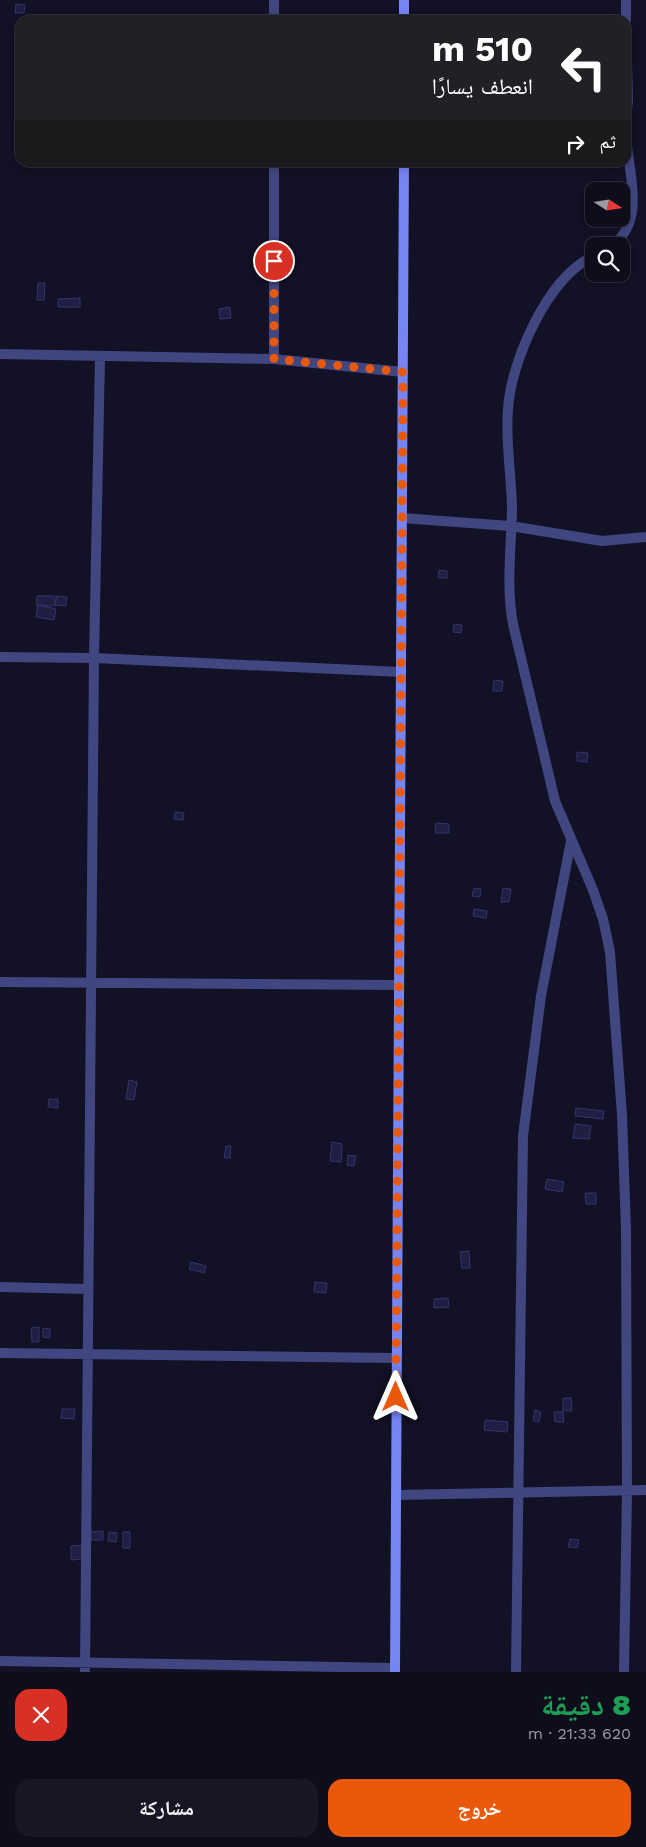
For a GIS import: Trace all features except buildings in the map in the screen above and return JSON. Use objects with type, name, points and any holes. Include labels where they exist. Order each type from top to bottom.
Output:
[{"type":"street","points":[[274,0],[274,15]]},
{"type":"street","points":[[404,0],[404,15]]},
{"type":"street","points":[[626,0],[626,15]]},
{"type":"street","points":[[624,237],[635,215],[637,192],[631,163]]},
{"type":"street","points":[[274,167],[274,359]]},
{"type":"street","points":[[0,1661],[85,1667],[395,1670],[404,167]]},
{"type":"street","points":[[585,260],[570,272],[547,301],[512,382],[507,437],[512,526],[508,599],[526,683],[536,715],[541,747],[555,801],[603,919],[610,952],[622,1116],[626,1221],[627,1491],[624,1672]]},
{"type":"street","points":[[0,354],[274,359],[403,372]]},
{"type":"street","points":[[85,1667],[94,658],[100,356]]},
{"type":"street","points":[[402,518],[512,526],[602,541],[646,537]]},
{"type":"street","points":[[0,657],[94,658],[401,672]]},
{"type":"street","points":[[516,1672],[520,1492],[523,1136],[540,996],[571,841]]},
{"type":"street","points":[[0,982],[398,984]]},
{"type":"street","points":[[0,1288],[88,1289]]},
{"type":"street","points":[[0,1353],[396,1358]]},
{"type":"street","points":[[396,1495],[646,1490]]},
{"type":"route","points":[[274,261],[274,359],[403,372],[396,1397]]}]
